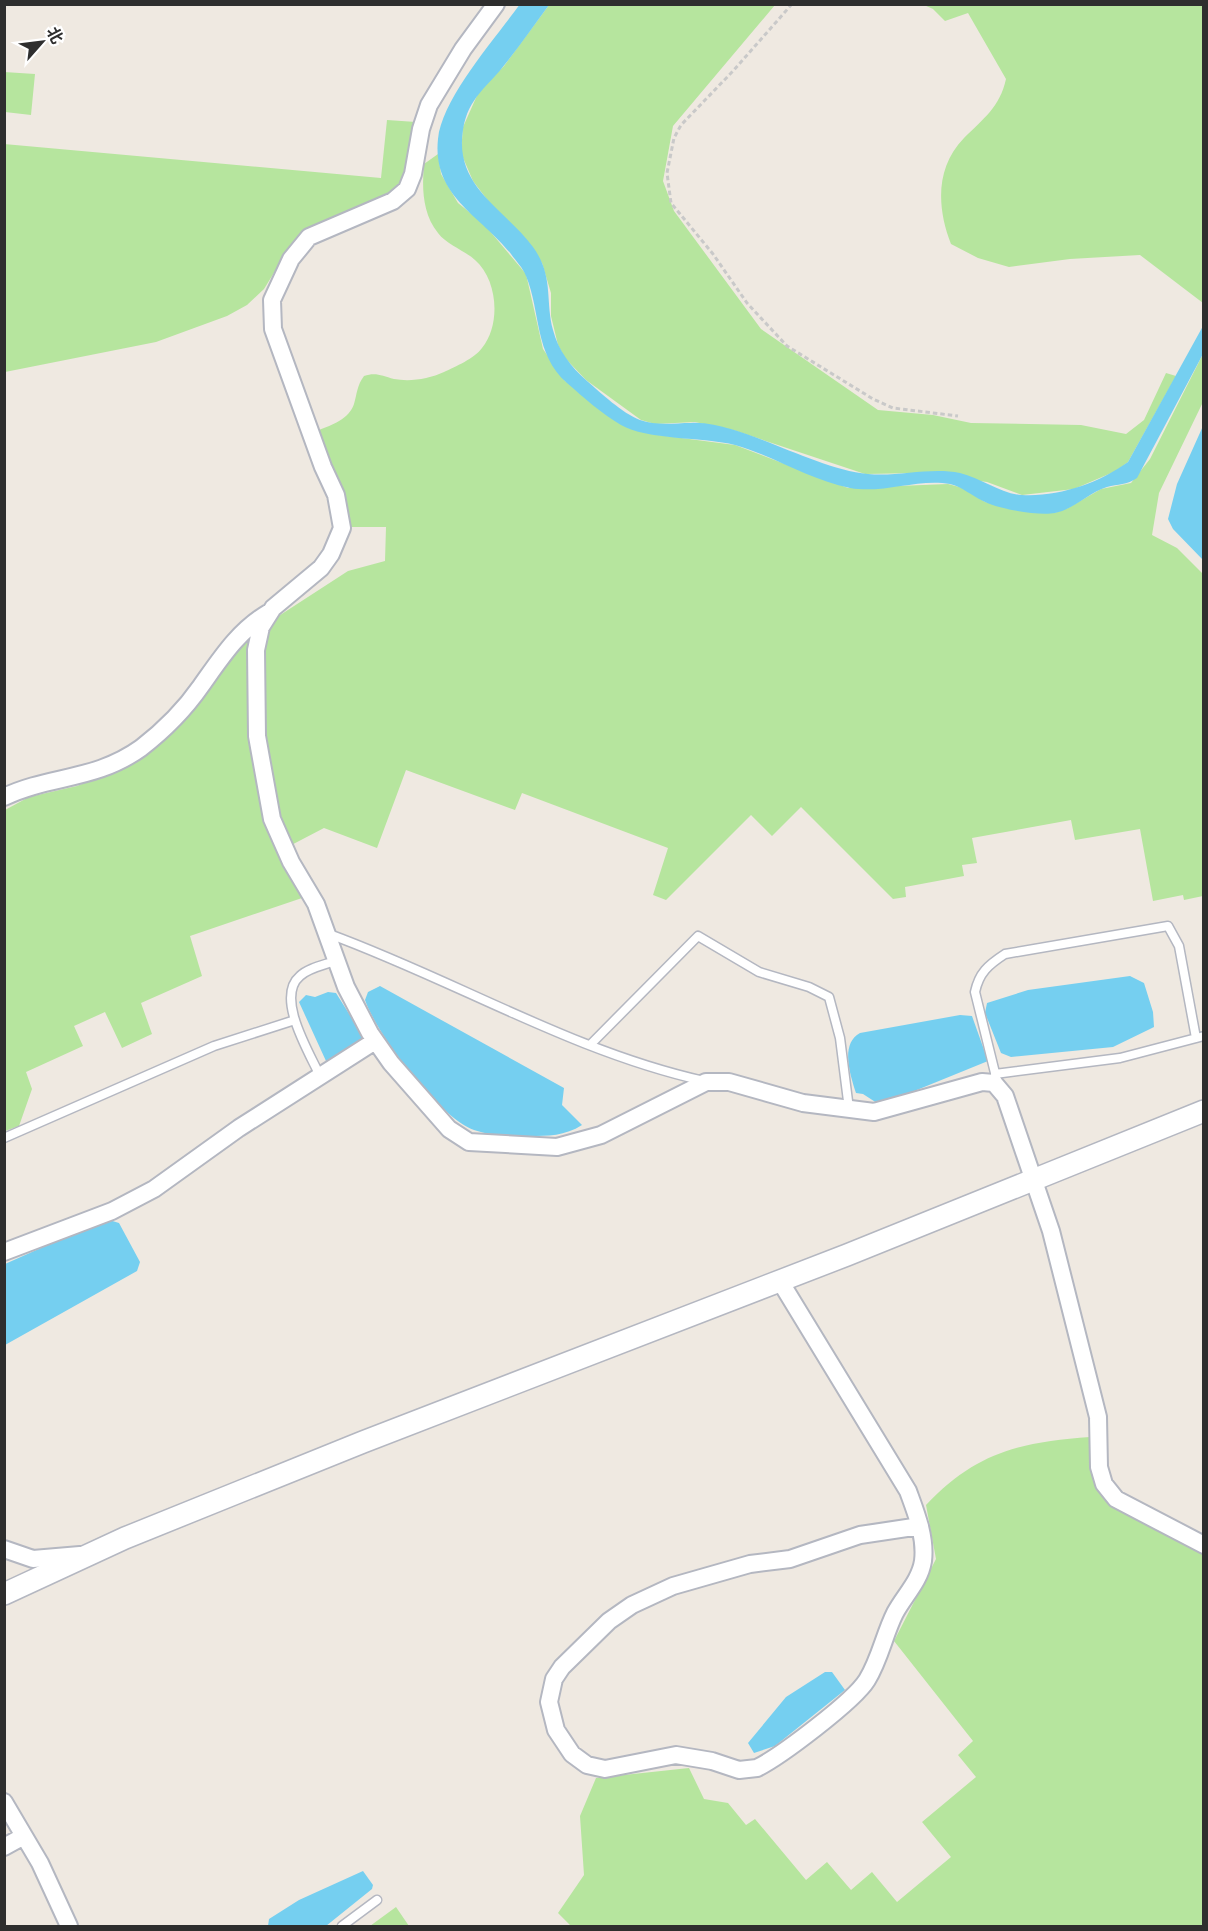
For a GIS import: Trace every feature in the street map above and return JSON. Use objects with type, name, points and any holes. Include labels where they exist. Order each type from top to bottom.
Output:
[{"type":"street","points":[[4,797],[21,790],[86,776],[121,761],[140,748],[185,707],[242,632],[321,568],[332,554],[342,528],[336,495],[323,467],[273,329],[272,300],[291,260],[309,237],[393,201],[407,189],[413,174],[421,129],[429,105],[462,49],[496,4]]},
{"type":"street","points":[[269,612],[261,627],[256,650],[257,736],[272,819],[280,841],[316,904],[335,961],[375,1041],[449,1129],[469,1142],[557,1147],[601,1135],[706,1082],[729,1082],[802,1103],[880,1112],[982,1082],[994,1083],[997,1080],[1005,1096],[1051,1232],[1098,1417],[1099,1467],[1104,1484],[1116,1498],[1203,1545]]},
{"type":"street","points":[[4,1252],[136,1199],[375,1041]]},
{"type":"street","points":[[4,1594],[88,1554],[374,1438],[780,1281],[1203,1111]]},
{"type":"street","points":[[780,1281],[908,1491],[920,1526],[923,1563],[917,1580],[888,1627],[868,1678],[858,1694],[765,1764],[739,1770],[712,1761],[675,1755],[600,1769],[587,1765],[566,1747],[551,1716],[549,1702],[555,1679],[562,1667],[609,1621],[632,1605],[693,1580],[750,1564],[790,1559],[860,1534],[920,1526]]},
{"type":"street","points":[[7,1548],[33,1559],[88,1554]]},
{"type":"street","points":[[4,1802],[24,1836],[69,1926]]},
{"type":"street","points":[[4,1847],[24,1836]]},
{"type":"lane","points":[[1167,926],[1179,946],[1200,1037],[1120,1058],[997,1080],[975,992],[984,969],[1005,954],[1167,926]]},
{"type":"lane","points":[[326,933],[372,950],[618,1058],[706,1082]]},
{"type":"lane","points":[[590,1045],[698,936],[759,972],[810,987],[828,997],[840,1038],[849,1109]]},
{"type":"lane","points":[[320,1077],[291,1010],[290,993],[294,982],[302,974],[335,961]]},
{"type":"lane","points":[[4,1138],[214,1046],[295,1020]]},
{"type":"lane","points":[[342,1926],[377,1900]]},
{"type":"path","points":[[792,4],[733,71],[681,124],[674,138],[667,173],[671,203],[713,254],[747,303],[787,346],[873,399],[893,408],[958,416]]},
{"type":"green space","points":[[549,5],[775,5],[673,126],[663,181],[674,211],[761,329],[878,410],[933,415],[971,423],[1081,425],[1126,434],[1144,420],[1166,373],[1176,376],[1128,462],[1116,471],[1074,489],[1022,495],[987,482],[919,473],[865,474],[733,430],[695,422],[655,424],[641,420],[586,380],[565,358],[558,345],[551,316],[551,293],[542,263],[523,236],[498,214],[473,181],[461,153],[463,127],[479,91],[504,66]]},
{"type":"green space","points":[[924,5],[1203,5],[1203,303],[1140,255],[1070,259],[1009,267],[978,258],[951,244],[941,203],[943,175],[955,150],[995,105],[1006,79],[968,13],[945,21],[933,9]]},
{"type":"green space","points":[[4,72],[35,74],[31,115],[5,112]]},
{"type":"green space","points":[[387,120],[416,122],[406,173],[396,188],[288,250],[264,289],[247,305],[227,316],[156,342],[5,372],[4,144],[381,178]]},
{"type":"green space","points":[[438,154],[441,174],[458,203],[483,223],[526,274],[543,349],[565,381],[651,434],[735,445],[848,488],[948,484],[963,488],[985,502],[1054,513],[1068,508],[1101,489],[1131,483],[1150,459],[1203,354],[1203,402],[1159,493],[1152,535],[1177,548],[1203,574],[1203,896],[1184,900],[1183,895],[1153,901],[1140,829],[1075,840],[1071,820],[972,838],[977,863],[962,865],[964,876],[905,887],[906,897],[893,899],[801,807],[772,836],[751,815],[666,900],[653,895],[668,848],[522,793],[515,810],[406,770],[377,848],[324,828],[278,852],[305,897],[190,936],[202,976],[141,1003],[152,1034],[122,1048],[105,1012],[74,1026],[83,1046],[26,1072],[32,1089],[19,1126],[5,1131],[5,810],[29,797],[77,786],[140,760],[183,722],[237,643],[348,571],[385,561],[386,527],[349,527],[319,430],[340,421],[348,414],[364,376],[376,374],[406,380],[432,376],[470,359],[479,352],[488,338],[492,327],[494,303],[488,279],[475,260],[438,233],[426,208],[423,191],[424,164]]},
{"type":"green space","points":[[1090,1437],[1099,1485],[1203,1552],[1203,1926],[571,1926],[558,1913],[584,1875],[580,1816],[596,1778],[689,1768],[704,1799],[728,1803],[746,1825],[755,1819],[806,1880],[827,1862],[851,1890],[872,1872],[897,1902],[951,1857],[922,1822],[976,1777],[958,1755],[973,1741],[894,1641],[936,1559],[926,1505],[963,1473],[1001,1453],[1042,1442]]},
{"type":"green space","points":[[396,1907],[409,1926],[370,1926]]},
{"type":"water","points":[[520,4],[549,5],[469,109],[463,130],[462,150],[466,167],[484,195],[521,233],[540,258],[546,278],[553,330],[562,351],[581,376],[626,413],[652,423],[701,423],[722,427],[852,471],[879,475],[949,471],[968,475],[1014,494],[1050,494],[1091,482],[1117,470],[1128,462],[1203,326],[1203,354],[1137,478],[1100,489],[1062,511],[1048,514],[1029,513],[990,504],[950,484],[926,483],[875,489],[850,488],[735,445],[660,436],[632,430],[600,411],[556,372],[543,346],[525,273],[499,240],[450,190],[438,159],[438,139],[442,123],[459,87]]},
{"type":"water","points":[[1203,426],[1203,560],[1173,529],[1168,519],[1177,484]]},
{"type":"water","points":[[1130,976],[1144,983],[1153,1012],[1154,1027],[1113,1047],[1011,1057],[1001,1053],[985,1013],[987,1003],[1028,990]]},
{"type":"water","points":[[380,986],[564,1088],[562,1105],[582,1125],[556,1135],[515,1136],[480,1132],[460,1122],[427,1092],[382,1033],[365,1000],[368,992]]},
{"type":"water","points":[[328,992],[336,993],[365,1039],[331,1062],[326,1061],[299,1002],[306,995],[315,997]]},
{"type":"water","points":[[960,1015],[972,1016],[988,1061],[880,1105],[863,1094],[856,1093],[849,1069],[848,1052],[850,1044],[860,1033]]},
{"type":"water","points":[[106,1219],[119,1223],[140,1262],[137,1271],[5,1345],[5,1264]]},
{"type":"water","points":[[825,1672],[832,1672],[845,1690],[775,1746],[754,1753],[748,1743],[786,1697]]},
{"type":"water","points":[[363,1871],[373,1885],[372,1889],[326,1926],[268,1926],[269,1919],[299,1900]]}]
